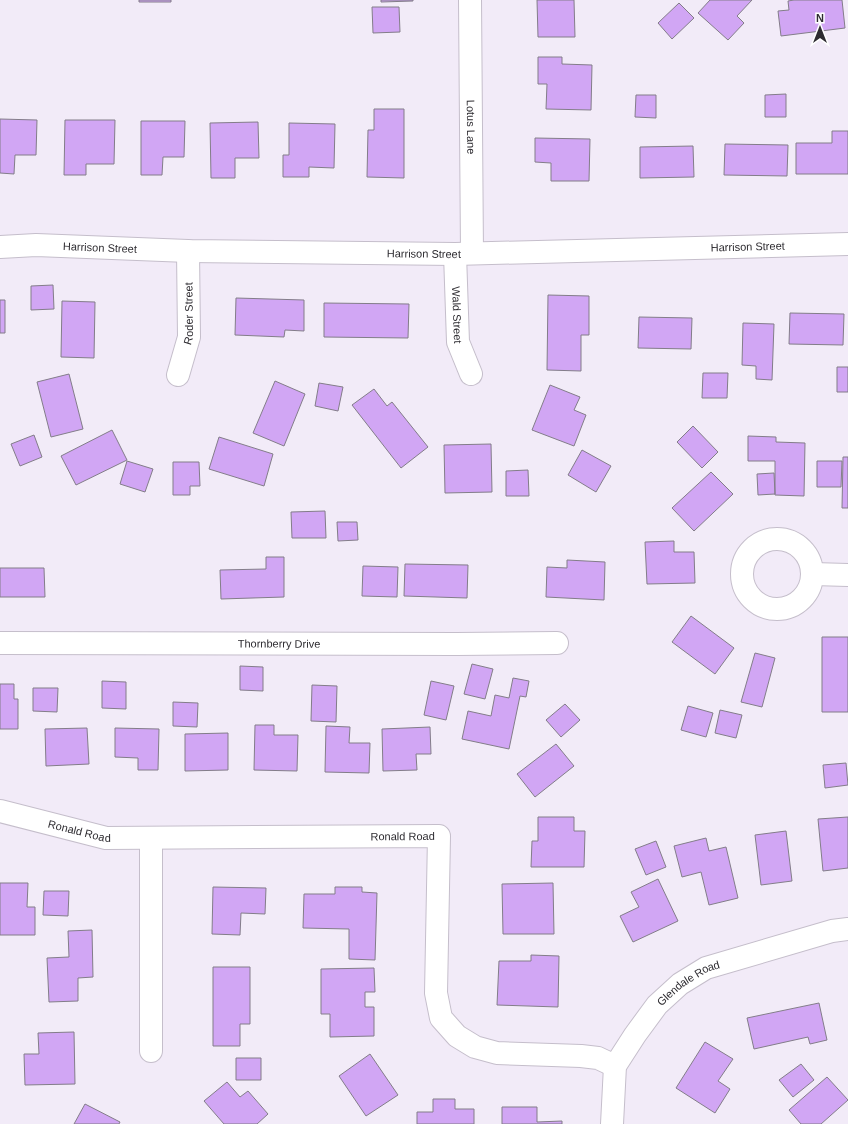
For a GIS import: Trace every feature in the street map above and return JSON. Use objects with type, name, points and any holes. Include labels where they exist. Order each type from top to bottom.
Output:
[{"type":"street","name":"Lotus Lane","points":[[463,253],[470,0]]},
{"type":"street","name":"Harrison Street","points":[[0,247],[36,245],[188,251],[463,253],[848,244]]},
{"type":"street","name":"Roder Street","points":[[178,375],[189,337],[188,251]]},
{"type":"street","name":"Wald Street","points":[[463,253],[458,342],[471,374]]},
{"type":"street","points":[[813,574],[848,575]]},
{"type":"street","name":"Thornberry Drive","points":[[0,643],[557,643]]},
{"type":"street","name":"Ronald Road","points":[[0,810],[106,838],[439,836],[436,993],[441,1018],[457,1036],[475,1047],[497,1053],[598,1058],[615,1066]]},
{"type":"street","points":[[151,838],[151,1051]]},
{"type":"street","name":"Glendale Road","points":[[612,1124],[615,1066],[657,1005],[680,984],[706,968],[832,932],[848,929]]},
{"type":"building","points":[[139,0],[171,0],[171,2],[139,2]]},
{"type":"building","points":[[381,0],[413,0],[413,1],[381,2]]},
{"type":"building","points":[[537,0],[574,0],[575,37],[538,37]]},
{"type":"building","points":[[710,0],[752,0],[737,16],[744,23],[728,40],[698,13]]},
{"type":"building","points":[[842,0],[845,28],[781,36],[778,11],[789,10],[788,1]]},
{"type":"building","points":[[679,3],[694,18],[672,39],[658,23]]},
{"type":"building","points":[[372,7],[399,7],[400,32],[373,33]]},
{"type":"building","points":[[538,57],[562,57],[562,64],[592,65],[591,110],[546,109],[547,84],[538,84]]},
{"type":"building","points":[[786,94],[786,117],[765,117],[765,95]]},
{"type":"building","points":[[636,95],[656,95],[656,118],[635,117]]},
{"type":"building","points":[[374,109],[404,109],[404,178],[367,177],[368,130],[374,130]]},
{"type":"building","points":[[0,119],[37,120],[36,155],[15,155],[14,174],[0,173]]},
{"type":"building","points":[[65,120],[115,120],[114,164],[86,164],[86,175],[64,175]]},
{"type":"building","points":[[141,121],[185,121],[184,157],[163,157],[162,175],[141,175]]},
{"type":"building","points":[[258,122],[259,158],[235,158],[235,178],[211,178],[210,123]]},
{"type":"building","points":[[289,123],[335,124],[334,168],[309,167],[309,177],[283,177],[283,155],[289,155]]},
{"type":"building","points":[[832,131],[848,131],[848,174],[796,174],[796,143],[832,143]]},
{"type":"building","points":[[535,138],[590,139],[589,181],[551,181],[551,163],[535,162]]},
{"type":"building","points":[[725,144],[788,145],[787,176],[724,175]]},
{"type":"building","points":[[693,146],[694,177],[640,178],[640,147]]},
{"type":"building","points":[[53,285],[54,309],[31,310],[31,286]]},
{"type":"building","points":[[548,295],[589,296],[589,335],[581,335],[581,371],[547,370]]},
{"type":"building","points":[[236,298],[304,300],[304,331],[285,330],[284,337],[235,335]]},
{"type":"building","points":[[0,300],[5,300],[5,333],[0,333]]},
{"type":"building","points":[[62,301],[95,302],[94,358],[61,357]]},
{"type":"building","points":[[324,303],[409,304],[408,338],[324,337]]},
{"type":"building","points":[[790,313],[844,314],[843,345],[789,344]]},
{"type":"building","points":[[639,317],[692,318],[691,349],[638,348]]},
{"type":"building","points":[[743,323],[774,324],[772,380],[756,379],[756,366],[742,365]]},
{"type":"building","points":[[837,367],[848,367],[848,392],[837,392]]},
{"type":"building","points":[[703,373],[728,373],[727,398],[702,398]]},
{"type":"building","points":[[69,374],[83,429],[51,437],[37,382]]},
{"type":"building","points":[[275,381],[305,394],[284,446],[253,433]]},
{"type":"building","points":[[319,383],[343,387],[338,411],[315,406]]},
{"type":"building","points":[[550,385],[580,397],[574,410],[586,415],[574,446],[532,430]]},
{"type":"building","points":[[374,389],[387,406],[392,402],[428,447],[401,468],[352,405]]},
{"type":"building","points":[[693,426],[718,452],[702,468],[677,442]]},
{"type":"building","points":[[112,430],[127,460],[76,485],[61,456]]},
{"type":"building","points":[[34,435],[42,457],[20,466],[11,444]]},
{"type":"building","points":[[748,436],[776,437],[776,442],[805,443],[804,496],[775,495],[775,461],[748,461]]},
{"type":"building","points":[[219,437],[273,454],[264,486],[209,469]]},
{"type":"building","points":[[491,444],[492,492],[445,493],[444,445]]},
{"type":"building","points":[[582,450],[611,466],[596,492],[568,475]]},
{"type":"building","points":[[843,457],[848,457],[848,508],[842,508]]},
{"type":"building","points":[[127,461],[153,469],[145,492],[120,484]]},
{"type":"building","points":[[817,461],[842,461],[841,487],[817,487]]},
{"type":"building","points":[[173,462],[199,462],[200,486],[190,486],[190,495],[173,495]]},
{"type":"building","points":[[528,470],[529,496],[506,496],[506,471]]},
{"type":"building","points":[[711,472],[733,494],[694,531],[672,508]]},
{"type":"building","points":[[774,473],[775,494],[758,495],[757,474]]},
{"type":"building","points":[[325,511],[326,538],[292,538],[291,512]]},
{"type":"building","points":[[337,522],[357,522],[358,540],[338,541]]},
{"type":"building","points":[[674,541],[674,552],[694,552],[695,583],[647,584],[645,542]]},
{"type":"building","points":[[266,557],[284,557],[284,597],[221,599],[220,570],[266,569]]},
{"type":"building","points":[[567,560],[605,562],[604,600],[546,597],[547,567],[567,568]]},
{"type":"building","points":[[405,564],[468,565],[467,598],[404,596]]},
{"type":"building","points":[[363,566],[398,567],[397,597],[362,596]]},
{"type":"building","points":[[0,568],[44,568],[45,597],[0,597]]},
{"type":"building","points":[[691,616],[734,648],[715,674],[672,642]]},
{"type":"building","points":[[822,637],[848,637],[848,712],[822,712]]},
{"type":"building","points":[[755,653],[775,658],[762,707],[741,702]]},
{"type":"building","points":[[472,664],[493,669],[485,699],[464,694]]},
{"type":"building","points":[[240,666],[263,667],[263,691],[240,690]]},
{"type":"building","points":[[513,678],[529,681],[526,697],[520,696],[509,749],[462,739],[468,711],[491,716],[495,695],[509,698]]},
{"type":"building","points":[[102,681],[126,682],[126,709],[102,708]]},
{"type":"building","points":[[431,681],[454,686],[446,720],[424,715]]},
{"type":"building","points":[[0,684],[14,684],[14,699],[18,699],[18,729],[0,729]]},
{"type":"building","points":[[312,685],[337,686],[336,722],[311,721]]},
{"type":"building","points":[[33,688],[58,688],[57,712],[33,711]]},
{"type":"building","points":[[173,702],[198,703],[197,727],[173,726]]},
{"type":"building","points":[[565,704],[580,720],[561,737],[546,720]]},
{"type":"building","points":[[688,706],[713,713],[706,737],[681,730]]},
{"type":"building","points":[[720,710],[742,715],[736,738],[715,733]]},
{"type":"building","points":[[255,725],[274,725],[274,735],[298,735],[297,771],[254,770]]},
{"type":"building","points":[[326,726],[350,727],[349,743],[370,743],[369,773],[325,772]]},
{"type":"building","points":[[430,727],[431,754],[416,754],[417,770],[383,771],[382,729]]},
{"type":"building","points":[[87,728],[89,764],[46,766],[45,729]]},
{"type":"building","points":[[115,728],[159,729],[158,770],[138,770],[138,758],[115,757]]},
{"type":"building","points":[[228,733],[228,770],[185,771],[185,734]]},
{"type":"building","points":[[556,744],[574,766],[535,797],[517,774]]},
{"type":"building","points":[[846,763],[848,785],[825,788],[823,765]]},
{"type":"building","points":[[538,817],[574,817],[574,831],[585,831],[584,867],[531,867],[532,841],[538,841]]},
{"type":"building","points":[[848,817],[848,868],[823,871],[818,819]]},
{"type":"building","points":[[786,831],[792,881],[761,885],[755,835]]},
{"type":"building","points":[[706,838],[709,851],[726,847],[738,898],[709,905],[701,872],[682,877],[674,846]]},
{"type":"building","points":[[656,841],[666,867],[646,875],[635,849]]},
{"type":"building","points":[[658,879],[678,921],[633,942],[620,916],[639,907],[631,892]]},
{"type":"building","points":[[0,883],[28,883],[27,907],[35,907],[35,935],[0,935]]},
{"type":"building","points":[[553,883],[554,934],[503,934],[502,884]]},
{"type":"building","points":[[213,887],[266,888],[265,914],[241,913],[240,935],[212,934]]},
{"type":"building","points":[[335,887],[362,887],[362,892],[377,893],[375,960],[349,959],[349,929],[303,928],[304,894],[335,894]]},
{"type":"building","points":[[44,891],[69,891],[68,916],[43,915]]},
{"type":"building","points":[[92,930],[93,977],[78,978],[78,1001],[49,1002],[47,958],[69,957],[68,931]]},
{"type":"building","points":[[531,955],[559,956],[558,1007],[497,1005],[499,961],[531,961]]},
{"type":"building","points":[[213,967],[250,967],[250,1024],[240,1024],[240,1046],[213,1046]]},
{"type":"building","points":[[374,968],[375,992],[365,992],[365,1007],[374,1007],[374,1036],[330,1037],[330,1014],[321,1014],[321,969]]},
{"type":"building","points":[[819,1003],[827,1040],[810,1044],[808,1037],[754,1049],[747,1018]]},
{"type":"building","points":[[74,1032],[75,1084],[25,1085],[24,1054],[39,1054],[38,1033]]},
{"type":"building","points":[[705,1042],[733,1059],[718,1081],[730,1089],[715,1113],[676,1088]]},
{"type":"building","points":[[370,1054],[398,1095],[366,1116],[339,1076]]},
{"type":"building","points":[[236,1058],[261,1058],[261,1080],[236,1080]]},
{"type":"building","points":[[801,1064],[814,1080],[793,1097],[779,1080]]},
{"type":"building","points":[[827,1077],[848,1100],[821,1124],[801,1124],[789,1110]]},
{"type":"building","points":[[227,1082],[240,1097],[248,1091],[268,1114],[257,1124],[224,1124],[204,1101]]},
{"type":"building","points":[[433,1099],[455,1099],[455,1109],[474,1109],[474,1124],[417,1124],[417,1112],[433,1112]]},
{"type":"building","points":[[85,1104],[120,1122],[119,1124],[74,1124]]},
{"type":"building","points":[[502,1107],[537,1107],[537,1122],[562,1121],[562,1124],[502,1124]]}]
